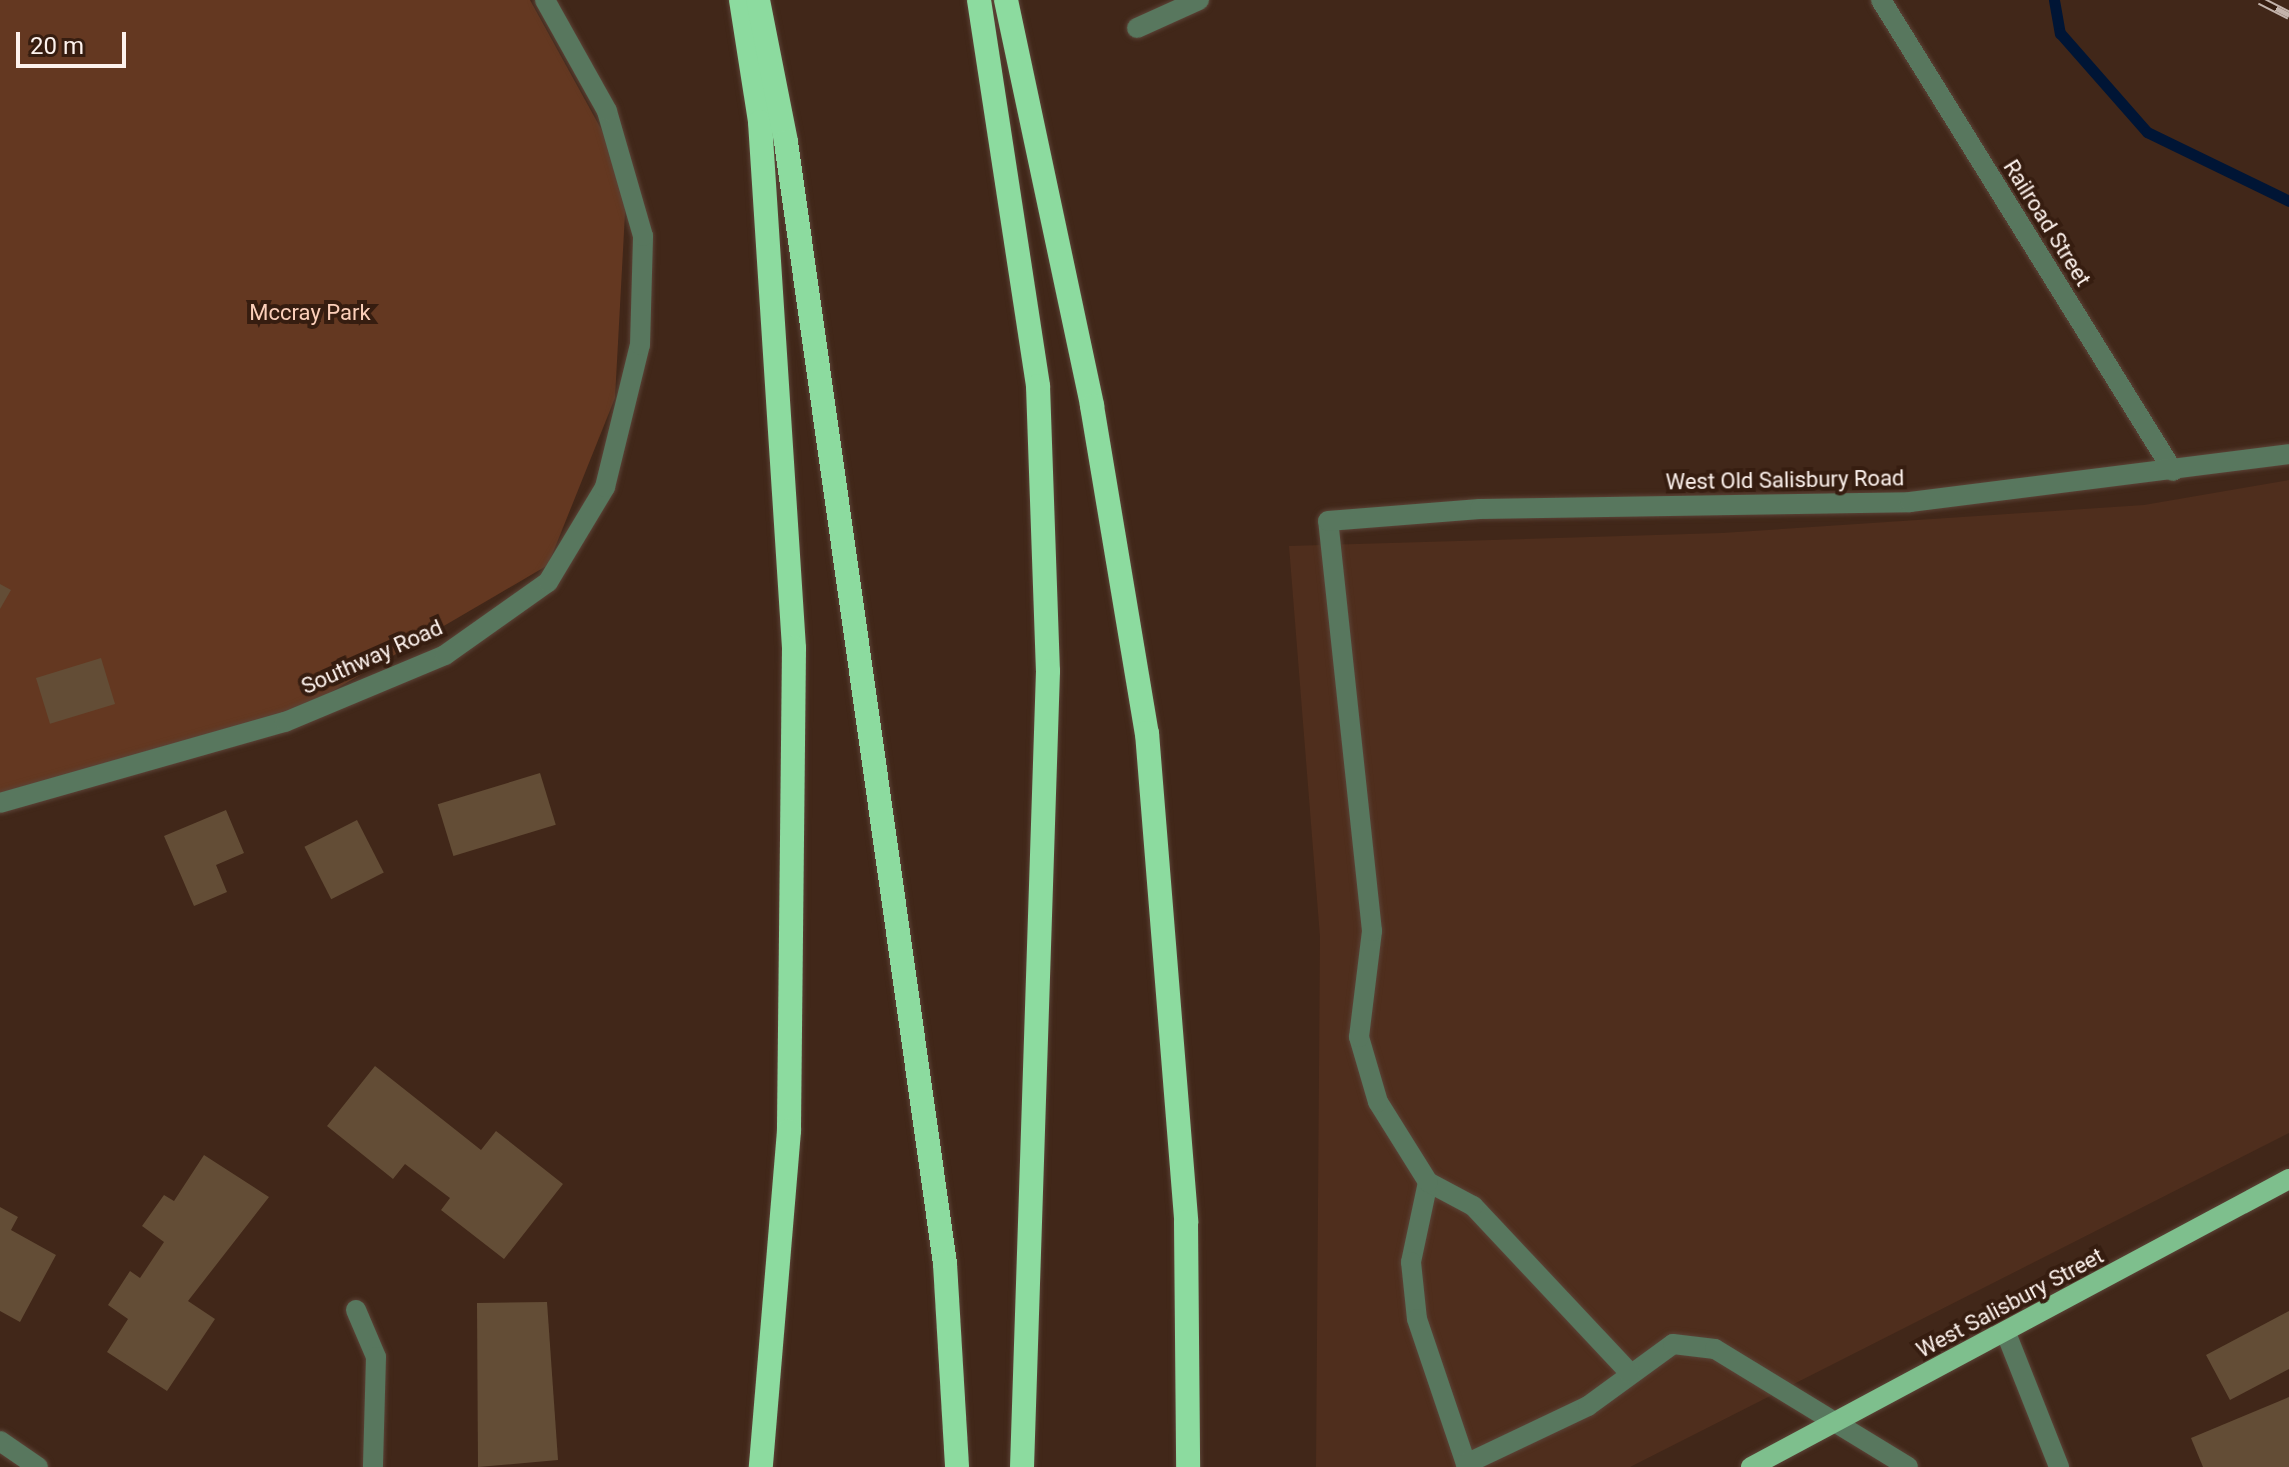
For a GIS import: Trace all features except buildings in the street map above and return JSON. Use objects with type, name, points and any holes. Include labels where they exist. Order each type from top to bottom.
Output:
[{"type":"highway","points":[[741,0],[760,122],[794,648],[789,1131],[761,1467]]},
{"type":"highway","points":[[758,0],[786,142],[945,1264],[957,1467]]},
{"type":"highway","points":[[979,0],[1038,386],[1048,671],[1022,1467]]},
{"type":"highway","points":[[1006,0],[1092,406],[1147,733],[1186,1222],[1188,1467]]},
{"type":"main road","name":"West Salisbury Street","points":[[1751,1467],[2289,1179]]},
{"type":"street","name":"Southway Road","points":[[0,803],[285,722],[445,655],[548,582],[605,487],[640,345],[643,236],[607,111],[545,0]]},
{"type":"street","points":[[1137,28],[1199,0]]},
{"type":"street","name":"Railroad Street","points":[[1881,0],[2173,471]]},
{"type":"street","name":"West Old Salisbury Road","points":[[1428,1182],[1378,1102],[1359,1037],[1372,931],[1328,521],[1480,509],[1910,502],[2289,454]]},
{"type":"street","points":[[1630,1373],[1473,1206],[1428,1182],[1411,1262],[1417,1319],[1466,1464],[1588,1406],[1673,1344],[1715,1349],[1830,1426],[1908,1467]]},
{"type":"street","points":[[356,1310],[376,1357],[373,1467]]},
{"type":"street","points":[[2006,1333],[2059,1467]]},
{"type":"street","points":[[0,1441],[38,1467]]},
{"type":"shaded area","points":[[2289,480],[2289,1133],[1630,1467],[1316,1467],[1320,937],[1289,546],[1722,533],[2144,505]]},
{"type":"green space","name":"Mccray Park","points":[[0,0],[530,0],[627,176],[615,398],[548,565],[307,706],[0,793]]},
{"type":"waterway","points":[[2054,0],[2060,33],[2147,132],[2289,201]]},
{"type":"railway","points":[[2260,0],[2289,15]]}]
